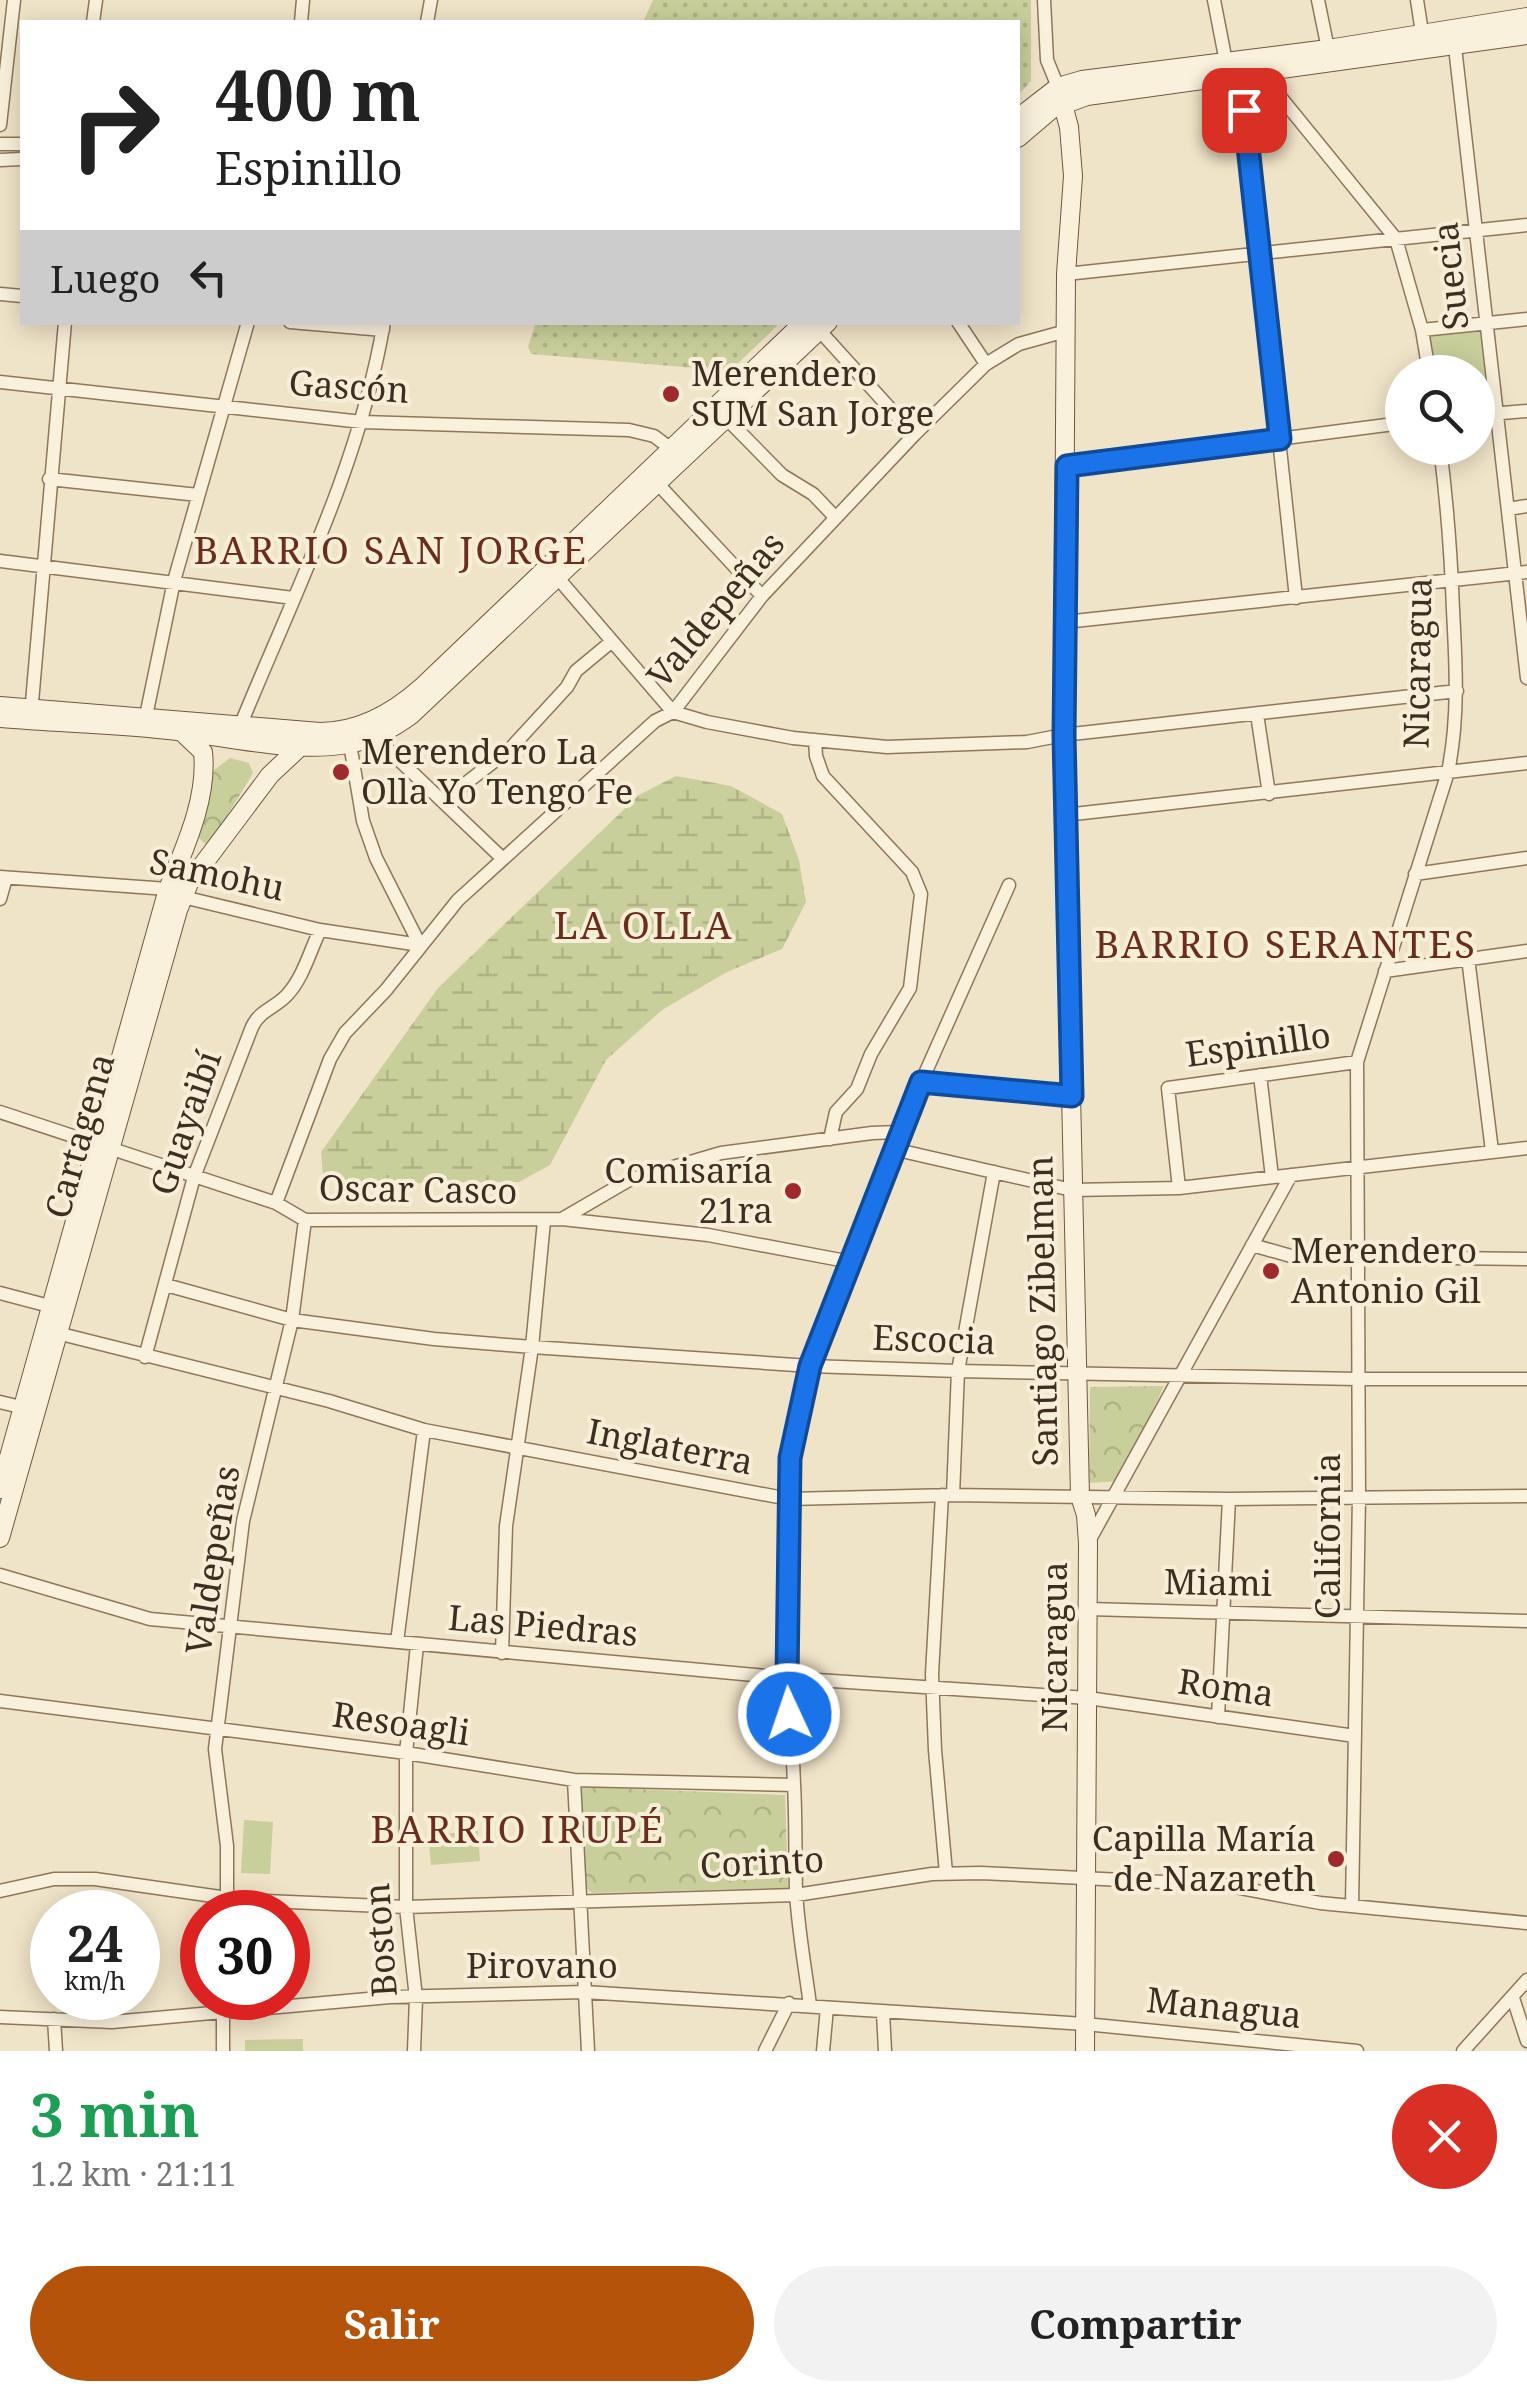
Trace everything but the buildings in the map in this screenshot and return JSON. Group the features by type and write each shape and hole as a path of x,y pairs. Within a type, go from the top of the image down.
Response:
{"main road":[{"path":"1020,117 1061,95 1087,96 1233,68 1424,43 1527,17"},
{"path":"1263,65 1328,49 1424,43 1455,46 1527,35"},
{"path":"1020,136 1061,95"},
{"name":"Santiago Zibelman","path":"1061,95 1073,176 1066,274 1064,735 1076,1375 1080,1496 1088,1543"},
{"path":"0,718 146,716 302,745 350,744 376,736 411,715 658,484 678,456 728,420 817,325"},
{"path":"0,706 31,715 180,732 340,732 363,726 422,687 817,325"},
{"path":"180,732 199,745 205,769"},
{"path":"240,735 270,774"},
{"name":"Cartagena","path":"0,1538 30,1409 176,893 205,769 240,735"},
{"name":"Cartagena","path":"176,893 216,850 270,774 302,745"},
{"path":"188,837 197,850 216,850"},
{"name":"Cartagena","path":"0,1489 57,1333 58,1308"},
{"name":"Nicaragua","path":"1085,2051 1088,1543"}],"street":[{"path":"0,125 16,39 14,0"},
{"name":"Santiago Zibelman","path":"1044,0 1047,60 1061,95"},
{"path":"1214,0 1233,68 1260,251 1296,598"},
{"path":"1318,0 1328,49"},
{"path":"1417,0 1424,43"},
{"name":"Suecia","path":"1455,46 1496,414 1521,573 1527,678"},
{"path":"1263,65 1269,83 1286,106 1396,239 1426,355"},
{"path":"1066,274 1527,225"},
{"path":"1422,330 1527,319"},
{"path":"31,715 65,325"},
{"path":"146,716 174,581 247,325"},
{"path":"817,325 914,435"},
{"path":"960,325 986,364"},
{"name":"Cartagena","path":"240,735 331,512 362,422 383,326"},
{"name":"Valdepeñas","path":"276,1203 330,1059 345,1033 386,990 458,900 655,721 673,712 762,596 986,364 1019,344 1066,331"},
{"name":"Gascón","path":"0,382 362,422 629,430 654,436 678,456"},
{"path":"1496,414 1527,411"},
{"path":"728,420 782,475 813,494 835,517"},
{"path":"1067,466 1385,426"},
{"name":"Nicaragua","path":"1359,1166 1357,1062 1448,772 1458,690 1450,525 1442,465"},
{"path":"50,479 198,495"},
{"path":"658,484 762,596"},
{"path":"1508,508 1527,506"},
{"path":"0,561 293,598"},
{"path":"1065,622 1521,573"},
{"path":"557,578 673,712 706,722 815,740 944,748 1028,742 1458,690"},
{"path":"443,801 510,749 567,687 576,671 611,642"},
{"path":"1257,714 1268,794"},
{"path":"376,736 503,858"},
{"path":"815,740 823,776 912,872 920,894 910,988 871,1054 856,1089 836,1112 830,1139"},
{"path":"350,744 363,821 376,858 420,945"},
{"path":"1065,815 1527,763"},
{"path":"1415,874 1527,858"},
{"path":"0,899 3,878"},
{"name":"Samohu","path":"3,878 176,893 320,930 420,945"},
{"path":"810,2005 796,1895 787,1678 790,1458 810,1366 899,1132 1009,885"},
{"name":"Guayaibí","path":"145,1357 194,1177 257,1016 284,1000 294,987 320,930"},
{"path":"1385,971 1527,951"},
{"path":"1468,958 1492,1151"},
{"name":"Espinillo","path":"1178,1188 1168,1088 1357,1062"},
{"path":"1260,1075 1272,1177"},
{"path":"921,1082 1072,1096"},
{"name":"Oscar Casco","path":"0,1112 276,1203 304,1220 562,1219 708,1236 851,1262"},
{"path":"562,1219 598,1196 653,1172 722,1153 899,1132"},
{"path":"893,1148 1072,1190 1178,1188 1527,1148"},
{"name":"California","path":"1352,1906 1358,1615 1355,1259 1359,1166"},
{"path":"946,1873 933,1689 958,1371 994,1172"},
{"name":"Nicaragua","path":"1088,1543 1290,1175"},
{"name":"Valdepeñas","path":"227,1890 228,1846 216,1764 229,1626 243,1520 292,1320 304,1220"},
{"path":"502,1653 506,1526 532,1347 544,1221"},
{"path":"1252,1245 1291,1256 1527,1259"},
{"name":"Escocia","path":"166,1285 292,1320 532,1347 810,1366 1076,1375 1527,1379"},
{"path":"0,1293 58,1308"},
{"name":"Inglaterra","path":"57,1333 329,1401 424,1430 788,1499 948,1495 1229,1499 1527,1496"},
{"path":"0,1402 30,1409"},
{"path":"397,1642 424,1430"},
{"path":"1218,1717 1229,1499"},
{"name":"Las Piedras","path":"0,1575 150,1619 787,1678 1088,1698"},
{"name":"Miami","path":"1088,1609 1527,1621"},
{"name":"Boston","path":"414,2051 416,1998 406,1907 406,1753 417,1645"},
{"name":"Roma","path":"1088,1698 1356,1736"},
{"name":"Resoagli","path":"0,1701 406,1753 574,1780 794,1785"},
{"path":"574,1780 588,2051"},
{"name":"Corinto","path":"310,1906 406,1907 796,1895 946,1873 1224,1885 1352,1906 1527,1923"},
{"name":"Corinto","path":"0,1890 54,1880 94,1880 180,1896"},
{"path":"1463,2051 1527,1980"},
{"name":"Pirovano","path":"310,2005 390,1997 584,1992 1085,2024"},
{"path":"1512,1998 1527,2041"},
{"path":"766,2051 789,2004"},
{"path":"824,2051 827,2008"},
{"path":"884,2012 885,2051"},
{"name":"Pirovano","path":"0,2016 30,2018"},
{"path":"54,2020 56,2051"},
{"name":"Pirovano","path":"54,2020 140,2020"},
{"path":"222,2020 222,2051"},
{"name":"Managua","path":"1085,2024 1220,2045 1358,2051"}],"green space":[{"path":"653,0 1031,0 1031,81 1020,93 1020,20 644,20"},
{"path":"535,325 778,325 730,371 531,354 528,347"},
{"path":"1480,328 1483,355 1430,355 1427,335"},
{"path":"230,758 249,763 253,773 211,843 205,844 197,836 214,770"},
{"name":"LA OLLA","path":"676,776 731,786 782,814 799,860 806,902 782,949 727,972 662,1010 606,1060 550,1165 519,1182 343,1184 323,1175 321,1152 438,988 639,795"},
{"path":"1164,1386 1119,1481 1089,1483 1090,1387"},
{"path":"584,1787 785,1795 788,1888 592,1893 586,1888 579,1792"},
{"path":"244,1820 273,1822 270,1874 241,1873"},
{"path":"478,1831 480,1861 431,1865 428,1835"},
{"path":"303,2039 303,2051 245,2051 245,2040"}],"place":[{"name":"Merendero SUM San Jorge","path":"671,394"},
{"name":"Merendero La Olla Yo Tengo Fe","path":"341,772"},
{"name":"Comisaría 21ra","path":"793,1191"},
{"name":"Merendero Antonio Gil","path":"1271,1271"},
{"name":"Capilla María de Nazareth","path":"1336,1859"}],"district":[{"name":"BARRIO SAN JORGE","path":"391,551"},
{"name":"LA OLLA","path":"644,926"},
{"name":"BARRIO SERANTES","path":"1286,945"},
{"name":"BARRIO IRUPÉ","path":"518,1830"}],"route":[{"path":"789,1714 788,1499 790,1458 800,1405 810,1366 921,1082 1072,1096 1064,735 1067,466 1280,439 1244,110"}]}
